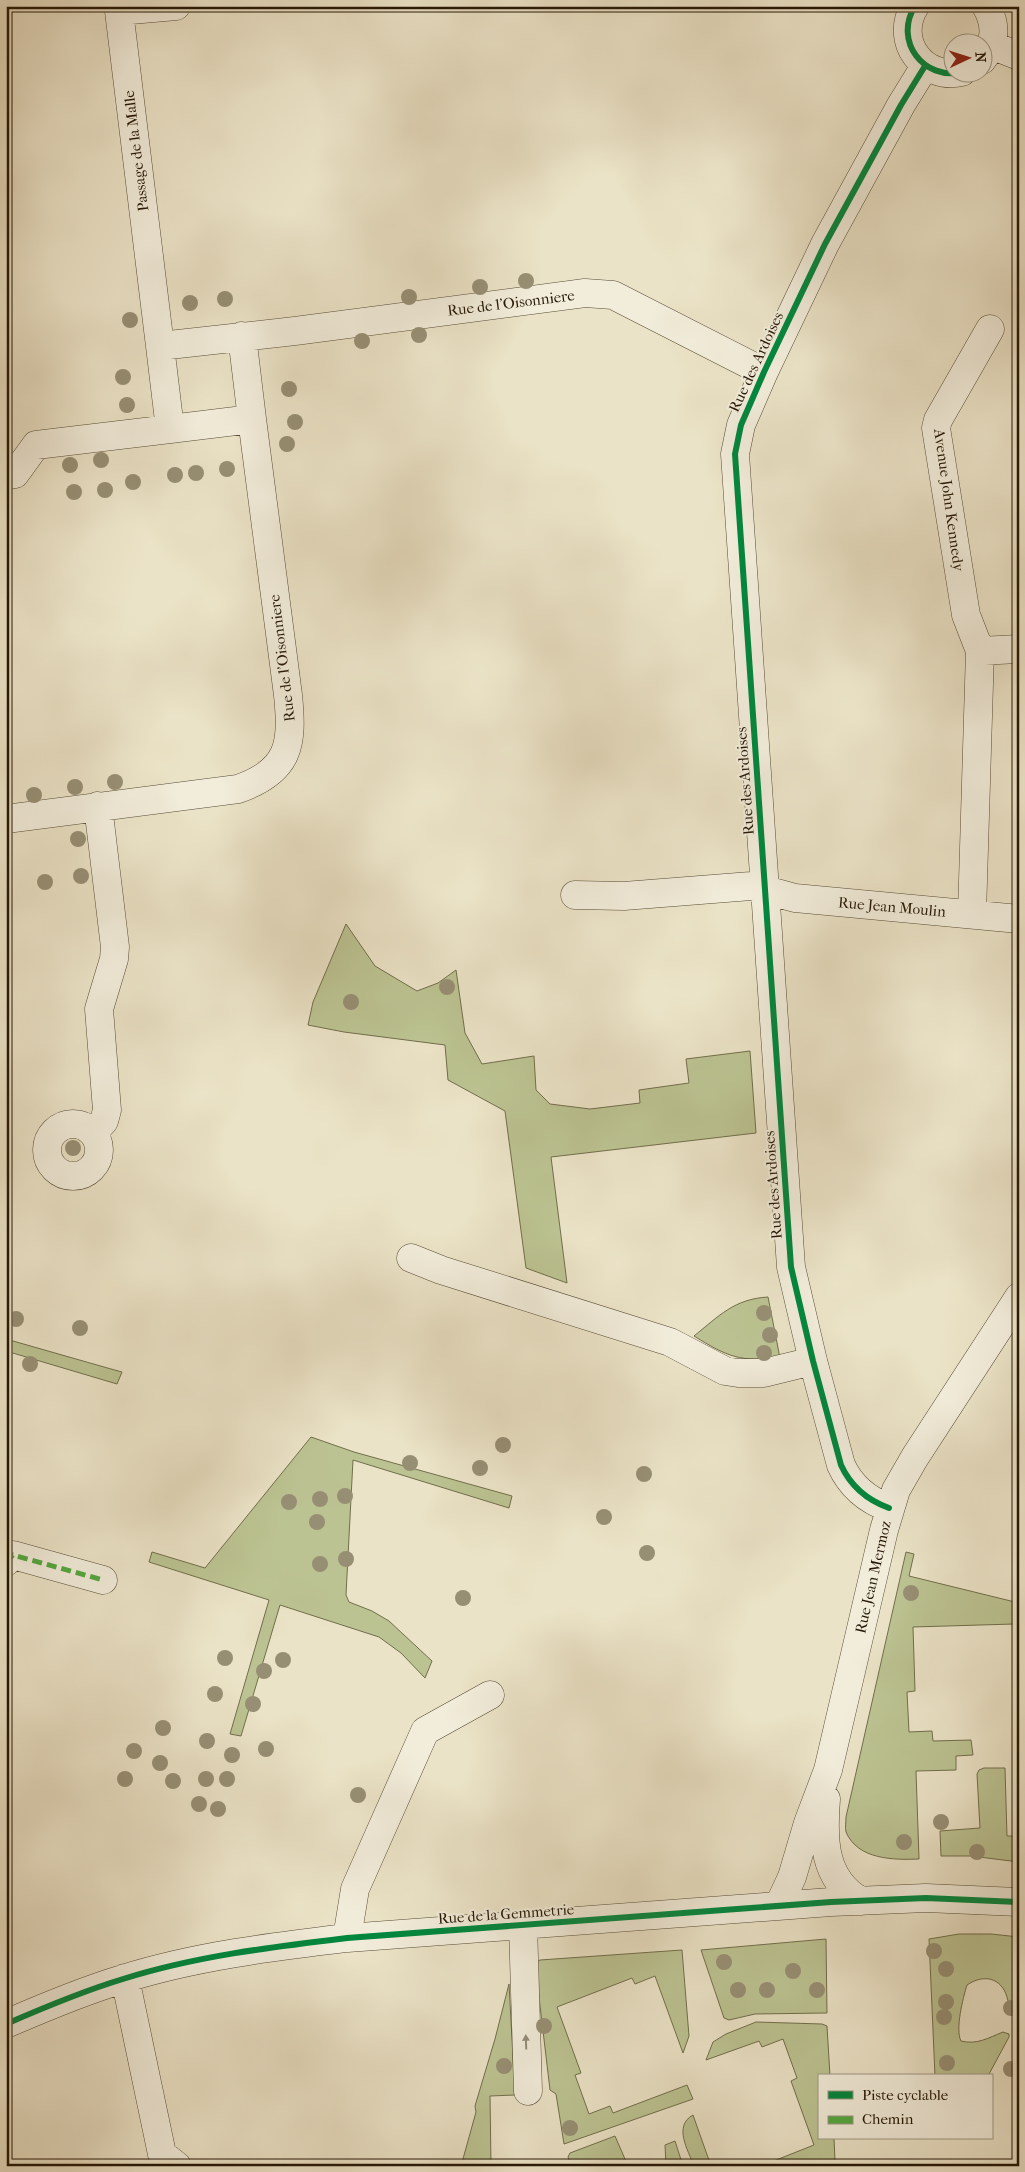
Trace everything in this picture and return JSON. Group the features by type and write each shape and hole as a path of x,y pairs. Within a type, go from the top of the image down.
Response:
{"street":[{"name":"Passage de la Malle","path":"160,346 119,11 176,6"},
{"path":"986,6 994,24 992,32"},
{"path":"911,7 907,30 908,41 914,55 925,66 942,73"},
{"path":"992,53 1019,56"},
{"name":"Rue des Ardoises","path":"889,1508 874,1502 866,1496 846,1477 841,1465 813,1361 791,1267 735,454 741,425 825,244 901,105 925,66"},
{"name":"Rue de l’Oisonniere","path":"160,346 295,331 594,292 613,295 764,372"},
{"name":"Avenue John Kennedy","path":"972,914 980,651 966,615 936,428 938,420 990,329"},
{"name":"Rue de l’Oisonniere","path":"6,819 238,789 253,784 274,769 288,747 291,727 288,694 242,336"},
{"path":"160,346 170,429"},
{"path":"6,475 15,474 36,445 252,419"},
{"path":"980,651 1019,649"},
{"path":"93,1133 104,1121 108,1110 99,1010 114,959 115,947 98,806"},
{"path":"574,895 624,896 739,886 751,886 765,890"},
{"name":"Rue Jean Moulin","path":"765,890 795,898 1019,920"},
{"path":"411,1258 449,1273 670,1342 725,1371 743,1374 764,1373 813,1361"},
{"name":"Rue Jean Mermoz","path":"779,1905 792,1877 808,1823 828,1770 889,1508 896,1490 915,1457 1019,1297"},
{"path":"6,1562 13,1555 103,1580"},
{"path":"348,1938 355,1888 425,1731 490,1695"},
{"name":"Rue Jean Mermoz","path":"828,1770 823,1830 824,1842 830,1863 841,1885 850,1895 861,1900"},
{"name":"Rue de la Gemmetrie","path":"6,2024 50,2004 125,1978 232,1953 348,1938 861,1900 926,1898 1019,1902"},
{"path":"523,1925 528,2091"},
{"path":"125,1978 162,2154 177,2166"}],"green space":[{"path":"346,924 375,966 417,991 438,983 456,970 465,1033 482,1064 534,1056 536,1090 550,1104 590,1109 640,1103 639,1090 689,1083 686,1059 750,1051 756,1133 551,1157 567,1283 526,1268 505,1111 448,1080 445,1045 344,1032 308,1025 313,1002"},
{"path":"768,1297 780,1358 754,1359 735,1356 716,1349 694,1336 719,1315 736,1305 756,1298"},
{"path":"6,1339 122,1372 117,1384 6,1351"},
{"path":"311,1437 354,1452 512,1496 509,1508 353,1460 346,1595 349,1602 372,1611 389,1621 432,1661 425,1678 401,1653 379,1637 280,1605 241,1736 230,1734 269,1600 149,1562 152,1552 205,1568"},
{"path":"906,1552 914,1554 909,1576 1019,1603 1019,1702 1016,1704 1014,1624 913,1627 915,1691 907,1692 909,1732 932,1731 933,1741 971,1740 973,1755 956,1756 956,1770 916,1771 919,1859 888,1858 868,1853 859,1848 846,1832 846,1817"},
{"path":"984,1768 1005,1768 1007,1836 1019,1836 1019,1862 971,1856 941,1856 940,1831 980,1828 977,1774 979,1770"},
{"path":"959,1934 991,1934 1019,1937 1019,2020 1011,2013 1004,1990 991,1979 979,1979 967,1985 962,2005 959,2021 961,2041 972,2042 987,2039 1003,2032 1009,2034 989,2074 935,2074 929,1939"},
{"path":"826,1939 827,2013 755,2014 729,2020 724,2018 701,1950"},
{"path":"682,1950 689,2036 683,2053 655,1976 635,1984 632,1978 557,2007 581,2073 575,2075 589,2114 610,2106 613,2113 687,2085 693,2099 564,2144 556,2094 550,2090 535,1963 540,1960"},
{"path":"509,1984 515,2095 490,2096 491,2166 461,2166 476,2112 475,2106"},
{"path":"756,2022 822,2024 827,2026 830,2074 818,2074 818,2140 834,2140 835,2161 823,2166 761,2166 814,2145 791,2081 797,2078 783,2039 762,2047 759,2041 706,2060 713,2042 726,2034"},
{"path":"693,2115 711,2166 694,2166 686,2146 683,2132 684,2125"},
{"path":"615,2136 628,2166 571,2165 568,2157 570,2153"},
{"path":"675,2141 683,2166 666,2166 665,2145"}],"marked path":[{"path":"6,1562 13,1555 103,1580"}],"cycle path":[{"path":"915,6 909,19 910,45 916,56 925,64 942,72"},
{"path":"889,1508 860,1492 841,1465 813,1361 791,1267 735,454 741,425 825,244 901,105 925,66"},
{"path":"6,2024 79,1994 178,1964 234,1953 347,1938 831,1902 926,1898 1019,1902"}]}
